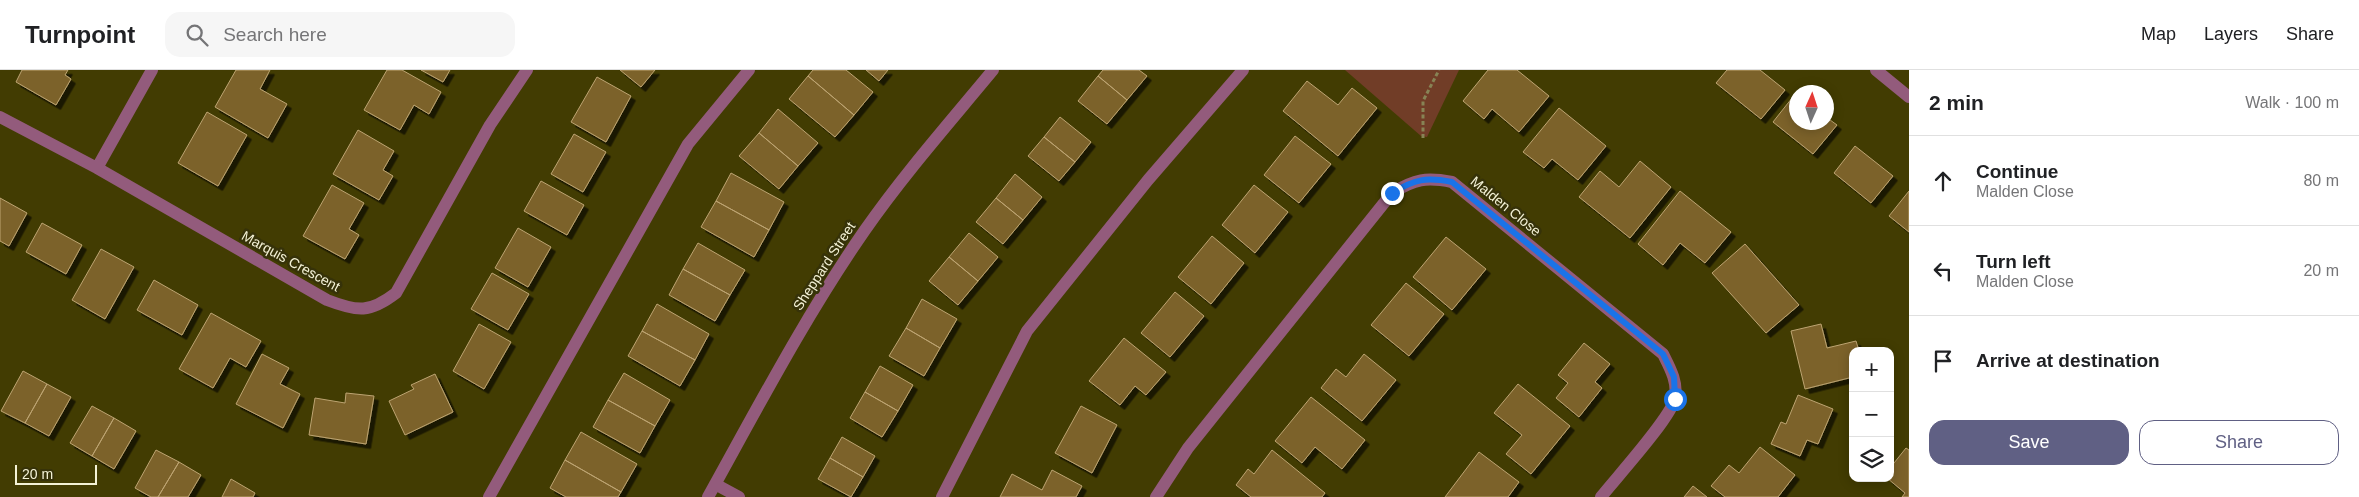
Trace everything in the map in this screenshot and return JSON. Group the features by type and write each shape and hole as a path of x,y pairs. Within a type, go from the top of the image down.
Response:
{"street":[{"path":"97,168 152,70"},
{"name":"Marquis Crescent","path":"0,117 97,168 327,300 347,308 365,309 380,305 396,293 490,125 527,70"},
{"path":"489,497 688,144 749,70"},
{"name":"Sheppard Street","path":"708,497 800,332 865,230 907,174 993,70"},
{"path":"942,497 1027,331 1148,180 1244,70"},
{"path":"1876,70 1909,97"},
{"name":"Malden Close","path":"1156,497 1188,448 1392,193 1408,183 1430,178 1452,182 1663,354 1674,377 1675,399 1665,418 1600,497"},
{"path":"716,484 739,497"}],"path":[{"path":"1424,138 1423,101 1439,70"}],"shaded area":[{"path":"1345,70 1459,70 1427,137 1421,136"}],"building":[{"path":"22,70 68,70 65,75 71,79 56,105 16,82"},
{"path":"236,70 270,70 260,89 287,104 268,138 215,107"},
{"path":"387,70 402,70 441,92 429,114 414,105 400,130 364,110"},
{"path":"421,70 450,70 443,82"},
{"path":"620,70 655,70 641,87"},
{"path":"813,70 846,70 873,92 854,115 808,76"},
{"path":"866,70 888,70 879,81"},
{"path":"1103,70 1139,70 1147,76 1127,100 1098,76"},
{"path":"1488,70 1517,70 1549,96 1519,132 1492,109 1484,119 1463,101"},
{"path":"1727,70 1760,70 1785,90 1761,119 1716,83"},
{"path":"808,76 854,115 835,137 789,99"},
{"path":"1098,76 1127,100 1107,124 1078,101"},
{"path":"597,77 631,96 606,142 571,122"},
{"path":"1307,81 1338,105 1352,88 1377,108 1338,156 1283,111"},
{"path":"1789,102 1789,130 1833,130 1813,154 1773,122"},
{"path":"1559,108 1606,146 1578,180 1552,159 1544,168 1523,152"},
{"path":"778,109 818,143 798,166 759,133"},
{"path":"207,112 247,135 218,186 178,163"},
{"path":"1060,117 1091,142 1075,162 1044,137"},
{"path":"358,130 394,151 383,170 393,176 379,200 333,174"},
{"path":"759,133 798,166 779,189 739,156"},
{"path":"574,134 606,152 583,192 551,174"},
{"path":"1295,136 1331,164 1299,203 1264,175"},
{"path":"1044,137 1075,162 1059,181 1028,156"},
{"path":"1855,146 1893,176 1871,203 1834,173"},
{"path":"1640,161 1671,187 1630,238 1579,197 1600,171 1619,187"},
{"path":"731,173 784,202 769,230 716,201"},
{"path":"1015,174 1042,197 1023,220 996,198"},
{"path":"541,181 584,205 567,235 524,211"},
{"path":"332,185 364,203 349,229 359,235 345,259 303,236"},
{"path":"1254,185 1288,212 1255,253 1222,225"},
{"path":"1680,191 1731,232 1705,263 1680,243 1663,265 1638,244"},
{"path":"1909,191 1909,232 1889,216"},
{"path":"0,198 27,213 9,246 0,241"},
{"path":"996,198 1023,220 1003,244 976,222"},
{"path":"716,201 769,230 754,257 701,227"},
{"path":"42,223 82,245 66,274 26,252"},
{"path":"518,228 551,247 528,287 495,268"},
{"path":"969,233 998,257 978,281 949,257"},
{"path":"1212,236 1244,263 1211,304 1178,277"},
{"path":"1446,237 1486,269 1452,310 1413,277"},
{"path":"698,243 745,270 730,295 683,269"},
{"path":"1745,244 1799,305 1766,333 1712,273"},
{"path":"101,249 134,267 105,319 72,300"},
{"path":"949,257 978,281 958,305 929,281"},
{"path":"683,269 730,295 715,321 669,295"},
{"path":"492,273 529,294 508,330 471,309"},
{"path":"154,280 198,305 182,335 137,310"},
{"path":"1406,283 1444,314 1409,356 1371,325"},
{"path":"1175,292 1204,316 1170,357 1141,333"},
{"path":"922,299 957,319 940,348 906,328"},
{"path":"657,304 709,334 695,360 642,331"},
{"path":"211,313 261,341 246,367 230,358 213,388 179,369"},
{"path":"479,324 511,342 484,389 453,371"},
{"path":"1821,324 1827,348 1856,341 1858,347 1849,347 1849,378 1805,389 1791,331"},
{"path":"906,328 940,348 924,376 889,356"},
{"path":"642,331 695,360 680,386 628,356"},
{"path":"1124,338 1166,372 1146,395 1135,386 1120,405 1089,381"},
{"path":"1584,343 1610,364 1595,382 1602,388 1579,417 1556,398 1568,383 1558,375"},
{"path":"262,354 289,368 280,384 300,394 283,428 236,404"},
{"path":"1364,354 1396,380 1362,421 1321,388 1336,369 1346,377"},
{"path":"880,366 913,385 898,411 865,392"},
{"path":"23,371 47,384 25,423 1,411"},
{"path":"624,373 670,400 655,426 608,400"},
{"path":"435,374 453,412 405,435 389,401 414,389 411,385"},
{"path":"47,384 71,397 49,436 25,423"},
{"path":"1518,384 1570,426 1531,474 1506,454 1522,435 1494,413"},
{"path":"865,392 898,411 882,437 850,418"},
{"path":"346,393 374,396 366,444 309,435 315,398 345,403"},
{"path":"1798,395 1833,409 1818,444 1807,440 1800,456 1771,444 1781,422 1786,424"},
{"path":"1311,397 1365,440 1342,469 1315,447 1302,463 1275,441"},
{"path":"608,400 655,426 640,453 593,427"},
{"path":"92,406 114,418 92,456 70,443"},
{"path":"1081,406 1117,425 1092,473 1055,453"},
{"path":"114,418 136,431 114,469 92,456"},
{"path":"581,432 637,464 621,492 565,460"},
{"path":"842,437 875,456 863,477 830,458"},
{"path":"1760,447 1795,475 1778,497 1725,497 1711,486 1729,465 1739,473"},
{"path":"1906,448 1909,450 1909,497 1902,497 1905,493 1892,482 1894,482 1894,463"},
{"path":"156,450 179,462 158,497 151,497 135,488"},
{"path":"1272,450 1325,493 1322,497 1251,497 1236,485 1248,469 1254,474"},
{"path":"1479,452 1519,482 1508,497 1445,497"},
{"path":"830,458 863,477 851,497 818,479"},
{"path":"565,460 621,492 618,497 566,497 550,488"},
{"path":"179,462 201,475 188,497 158,497"},
{"path":"1052,470 1082,486 1076,497 1000,497 1012,474 1042,490"},
{"path":"231,479 255,493 253,497 222,497"},
{"path":"1693,486 1707,497 1684,497"}],"route":[{"path":"1392,193 1408,183 1430,178 1452,182 1663,354 1674,377 1675,399"}]}
